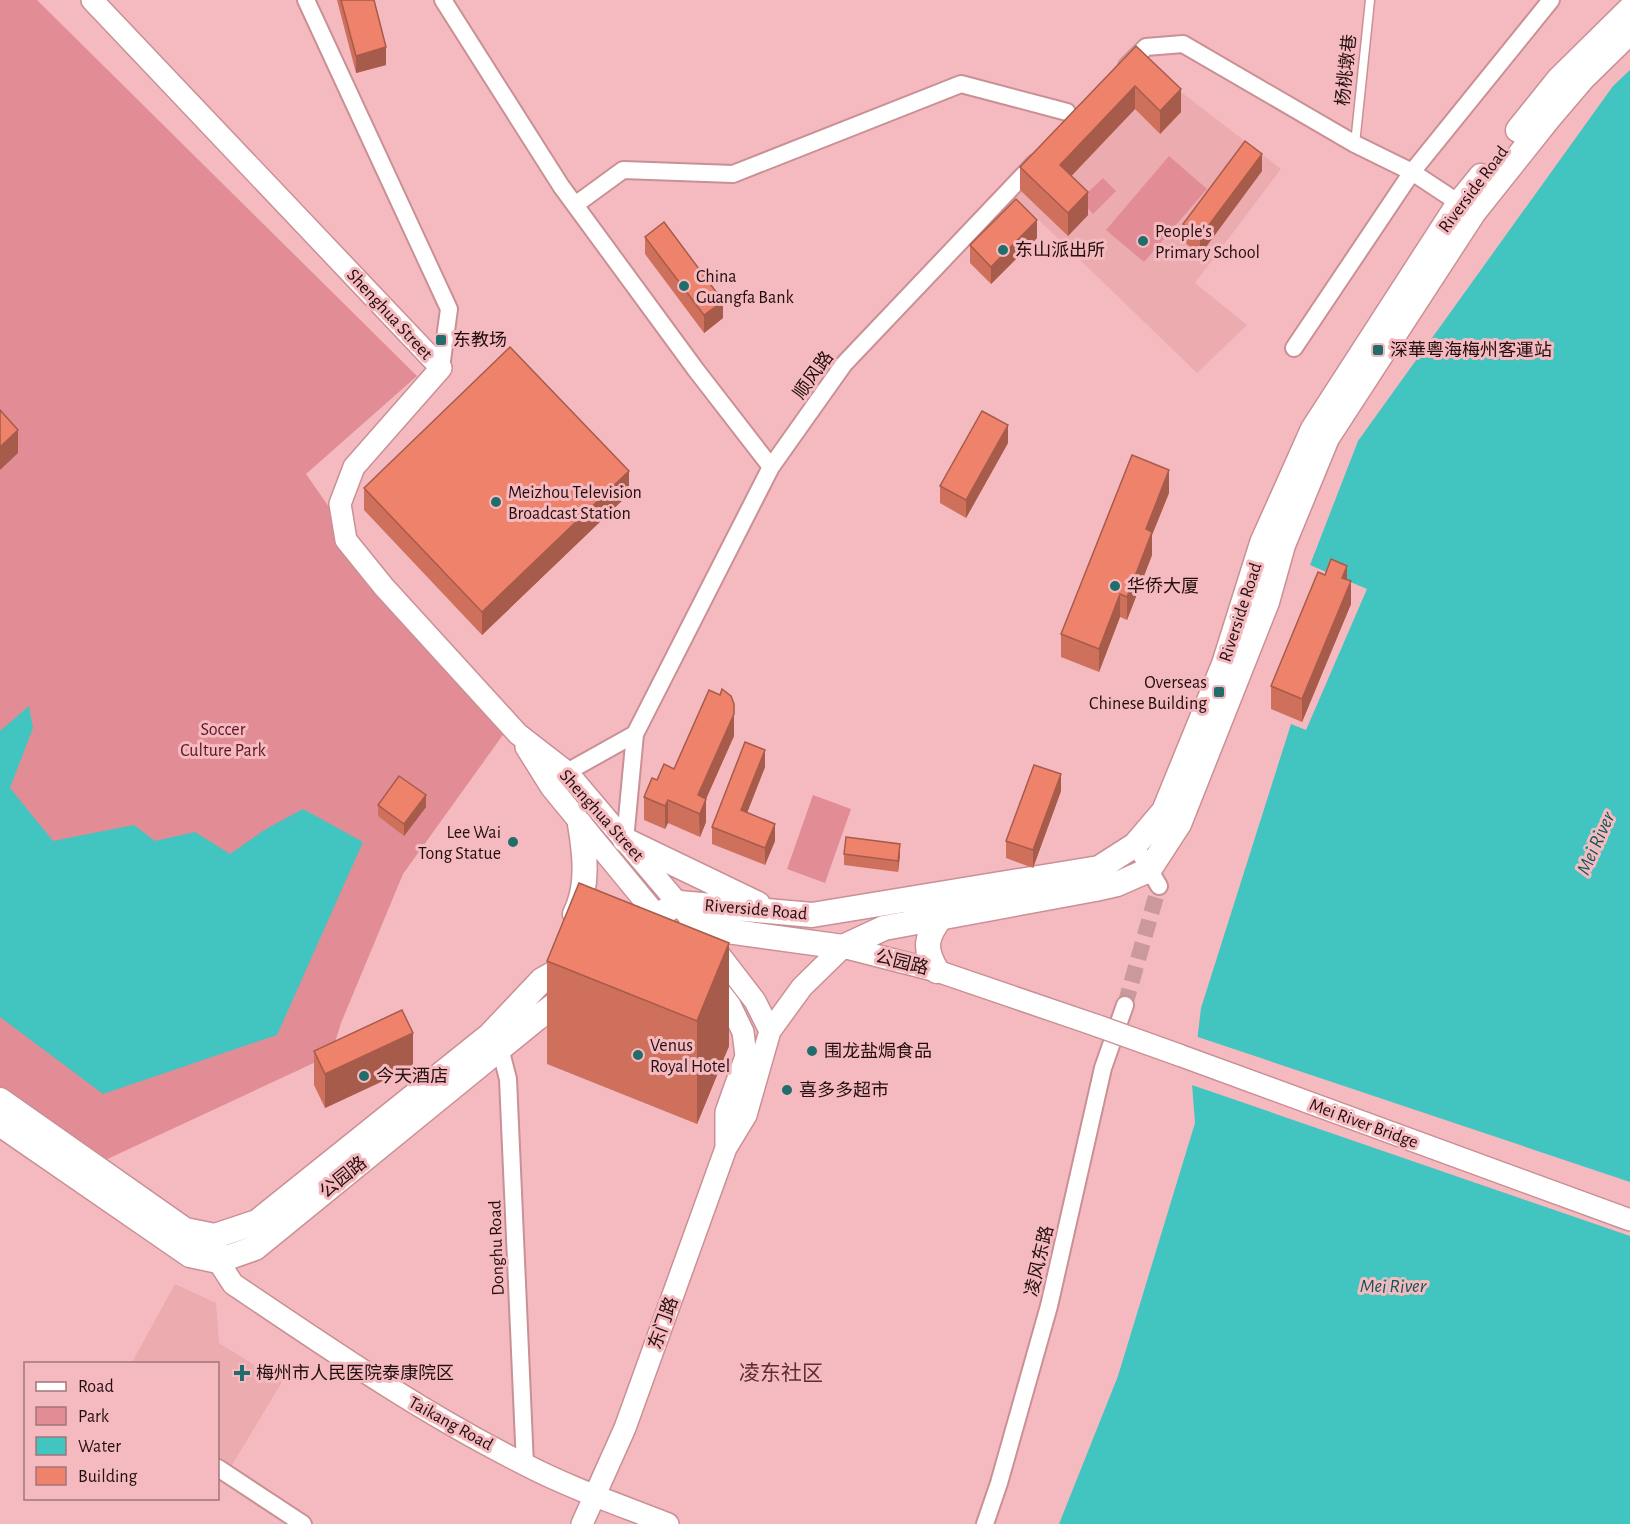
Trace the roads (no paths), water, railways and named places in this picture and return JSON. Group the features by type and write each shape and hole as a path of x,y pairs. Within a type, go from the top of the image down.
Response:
{"main road":[{"name":"Riverside Road","path":"679,903 812,915 1099,868 1135,845 1164,812 1224,664 1262,543 1313,429 1460,203 1559,79 1630,9"},
{"name":"Riverside Road","path":"1154,878 1179,824 1267,602 1282,546 1327,438 1474,212 1576,86 1630,33"},
{"path":"543,980 582,901 585,856 580,824"},
{"path":"625,840 771,910"},
{"path":"843,947 885,928 1154,878"},
{"name":"公园路","path":"218,1261 255,1248 495,1042 543,980 679,903"},
{"path":"937,971 928,957 927,943 931,930 941,917"},
{"path":"641,951 687,953 698,927"},
{"name":"公园路","path":"698,927 843,947"},
{"name":"公园路","path":"0,1100 185,1230 215,1236 257,1222 495,1042 592,978"},
{"path":"0,1124 190,1255 218,1261"}],"street":[{"name":"Shenghua Street","path":"92,0 441,368 354,467 340,504 346,540 384,587 518,734 567,772 698,927"},
{"path":"306,0 449,309 441,368"},
{"path":"443,0 576,205 696,370 771,467"},
{"path":"1294,348 1412,172 1551,0"},
{"path":"1116,78 1146,47 1184,45 1355,144 1412,172 1460,203"},
{"path":"576,205 623,170 733,174 961,84 1068,120 1084,110"},
{"name":"顺风路","path":"625,840 635,734 771,467 844,364 1044,153"},
{"name":"Shenghua Street","path":"518,734 551,787 687,953"},
{"path":"567,772 635,734"},
{"path":"1135,845 1154,878"},
{"path":"698,927 755,1000 770,1031 802,987 843,947"},
{"name":"公园路","path":"843,947 937,971 1098,1026"},
{"name":"东门路","path":"687,953 730,1005 743,1032 746,1056 726,1112 726,1148"},
{"name":"凌风东路","path":"985,1524 999,1484 1049,1306 1103,1068 1125,1005"},
{"name":"Mei River Bridge","path":"1098,1026 1630,1220"},
{"name":"东门路","path":"582,1524 626,1428 726,1148 746,1115 770,1031"},
{"name":"Donghu Road","path":"495,1042 508,1079 525,1465"},
{"name":"Taikang Road","path":"215,1236 218,1261 233,1284 383,1385 525,1465 668,1524"},
{"path":"219,1469 303,1524"}],"lane":[{"name":"杨桃墩巷","path":"1355,144 1370,0"}],"water":[{"name":"Mei River","path":"1630,70 1630,1524 1059,1524 1118,1376 1195,1123 1192,1084 1201,1008 1291,724 1306,730 1367,589 1310,565 1358,441 1613,86"},
{"path":"29,706 33,728 10,788 53,841 134,825 155,841 195,832 230,854 266,829 303,809 363,842 277,1035 103,1094 0,1017 0,731"}],"tunnel":[{"path":"1125,1005 1159,886"}],"place":[{"name":"People's Primary School","path":"1143,241"},
{"name":"东山派出所","path":"1003,250"},
{"name":"China Guangfa Bank","path":"684,286"},
{"name":"东教场","path":"441,340"},
{"name":"深華粵海梅州客運站","path":"1378,350"},
{"name":"Meizhou Television Broadcast Station","path":"496,502"},
{"name":"华侨大厦","path":"1115,586"},
{"name":"Overseas Chinese Building","path":"1219,692"},
{"name":"Lee Wai Tong Statue","path":"513,842"},
{"name":"围龙盐焗食品","path":"812,1051"},
{"name":"Venus Royal Hotel","path":"638,1055"},
{"name":"今天酒店","path":"364,1076"},
{"name":"喜多多超市","path":"787,1090"},
{"name":"梅州市人民医院泰康院区","path":"242,1373"}],"district":[{"name":"凌东社区","path":"781,1373"}],"park label":[{"name":"Soccer Culture Park","path":"223,739"}]}
